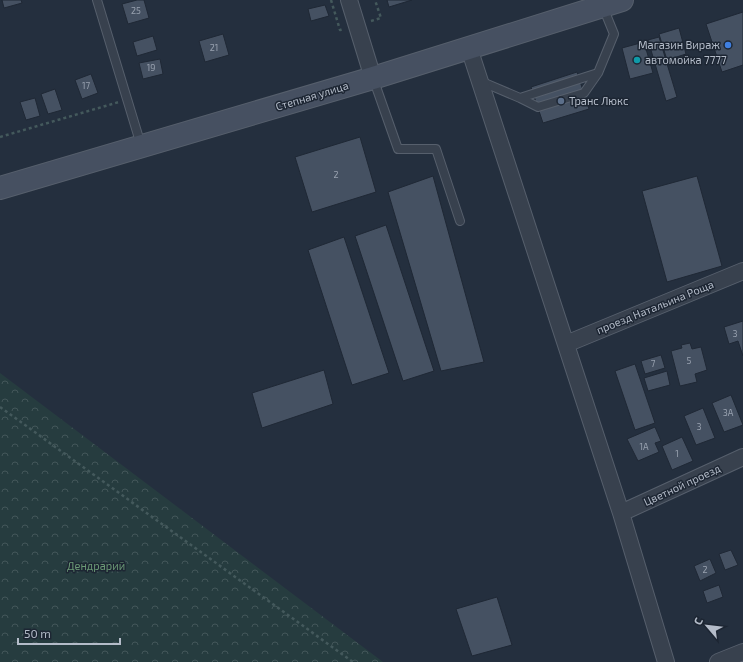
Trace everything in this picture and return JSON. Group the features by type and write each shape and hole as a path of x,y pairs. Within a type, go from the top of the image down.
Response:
{"main road":[{"name":"Степная улица","path":"0,188 373,78 612,3"}],"street":[{"path":"349,0 373,78"},
{"path":"469,48 621,513 666,662"},
{"name":"проезд Натальина Роща","path":"566,344 743,271"},
{"name":"Цветной проезд","path":"621,513 743,457"},
{"path":"718,662 743,652"}],"lane":[{"path":"97,0 142,147"},
{"path":"479,80 538,107 584,93 598,73 614,34 612,3"},
{"path":"520,98 598,73"},
{"path":"373,78 398,149 436,149 460,221"}],"path":[{"path":"0,137 128,100"},
{"path":"0,407 353,662"}],"green space":[{"name":"Дендрарий","path":"0,373 383,662 0,662"}],"building":[{"path":"2,0 21,0 22,3 4,8"},
{"path":"137,0 144,0 149,18 128,24 122,4"},
{"path":"387,0 412,0 389,7"},
{"path":"325,5 329,16 311,21 308,9"},
{"name":"Магазин Вираж","path":"743,12 743,65 722,72 706,24"},
{"path":"679,28 686,54 667,60 659,34"},
{"path":"223,34 229,55 205,62 199,41"},
{"path":"153,36 157,50 137,56 133,42"},
{"path":"659,37 677,97 666,101 648,40"},
{"name":"автомойка 7777","path":"644,42 653,73 630,79 622,48"},
{"path":"160,59 163,74 143,79 139,63"},
{"name":"Транс Люкс","path":"577,72 589,109 543,123 531,87"},
{"path":"91,74 98,93 82,99 75,80"},
{"path":"55,89 62,110 48,114 41,94"},
{"path":"35,98 40,116 26,120 20,102"},
{"path":"360,137 376,192 312,212 295,157"},
{"path":"433,176 484,362 441,371 388,192"},
{"path":"697,176 722,266 667,282 642,191"},
{"path":"386,225 434,371 403,381 355,236"},
{"path":"344,237 389,373 352,385 308,250"},
{"path":"743,321 743,356 738,341 729,344 724,327"},
{"path":"690,343 692,349 701,347 707,370 695,374 697,382 680,386 671,351 682,348 681,345"},
{"path":"661,355 665,368 645,374 641,361"},
{"path":"635,364 655,423 635,430 615,371"},
{"path":"324,370 333,404 262,428 252,393"},
{"path":"667,371 670,385 648,391 644,378"},
{"path":"731,395 743,425 724,432 712,403"},
{"path":"703,408 715,438 696,445 684,416"},
{"path":"655,427 661,441 655,443 659,452 638,461 627,439"},
{"path":"682,437 693,461 672,470 662,446"},
{"path":"731,550 738,565 725,570 719,554"},
{"path":"710,559 716,573 700,581 694,566"},
{"path":"719,585 723,597 707,603 703,591"},
{"path":"497,597 512,645 472,656 456,609"}],"place":[{"name":"Магазин Вираж","path":"728,45"},
{"name":"автомойка 7777","path":"637,60"},
{"name":"Транс Люкс","path":"561,101"}]}
